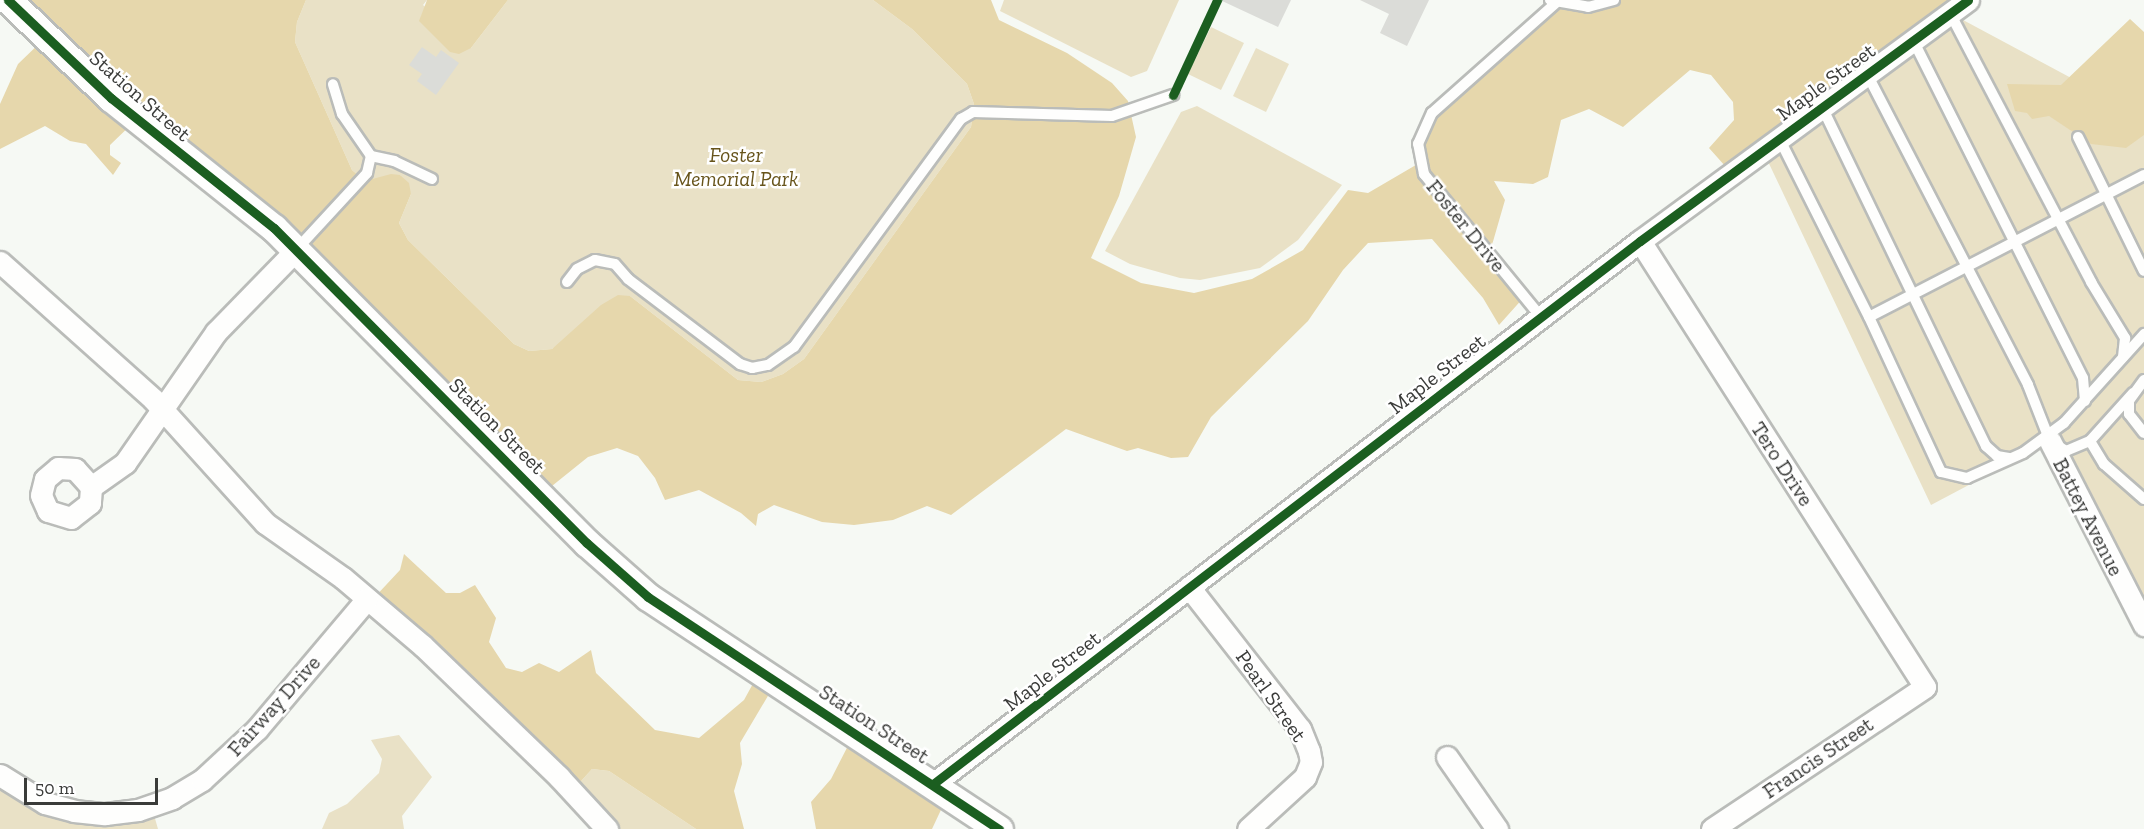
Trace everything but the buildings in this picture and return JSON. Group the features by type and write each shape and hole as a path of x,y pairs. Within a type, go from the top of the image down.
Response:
{"street":[{"name":"Station Street","path":"8,0 111,98 296,250 587,543 640,591 999,829"},
{"name":"Maple Street","path":"933,784 1640,241 1968,0"},
{"name":"Tero Drive","path":"1640,241 1925,687"},
{"path":"91,487 125,464 216,332 296,250"},
{"path":"0,262 163,409 265,524 367,599 475,695 607,829"},
{"name":"Battey Avenue","path":"2050,435 2144,625"},
{"name":"Pearl Street","path":"1189,587 1300,729 1309,750 1311,762 1305,777 1248,829"},
{"name":"Fairway Drive","path":"0,775 45,803 74,811 105,814 138,810 172,798 202,780 257,729 367,599"},
{"name":"Francis Street","path":"1712,829 1925,687"},
{"path":"1447,758 1497,829"}],"lane":[{"name":"Foster Drive","path":"1541,317 1424,174 1418,144 1432,113 1553,1 1588,7 1614,0"},
{"path":"1950,13 2061,218 2091,282 2125,338 2122,360"},
{"path":"1913,40 2083,378 2085,402"},
{"path":"1867,74 1967,266 2050,435 2066,451 2090,441 2144,380"},
{"path":"333,84 342,114 371,156 432,179"},
{"path":"567,282 577,268 595,260 615,264 628,279 740,363 752,369 768,365 794,347 961,119 973,112 1112,117 1173,95"},
{"path":"1822,107 1986,446 1997,456 2009,458"},
{"path":"2078,137 2144,271"},
{"path":"1779,138 1869,317 1941,472 1967,478 2050,435 2085,402 2144,334"},
{"path":"296,250 367,173 371,156"},
{"path":"1869,317 2144,175"},
{"path":"2133,393 2129,414 2144,433"},
{"path":"2090,441 2104,464 2144,499"}],"green space":[{"name":"Foster Memorial Park","path":"306,0 427,0 423,5 471,48 508,0 873,0 912,29 967,84 974,104 971,127 804,359 783,374 761,382 738,380 630,296 552,349 529,351 514,344 408,240 399,223 411,194 400,175 365,181 352,170 295,42 297,22"},
{"path":"1004,0 1179,0 1147,71 1131,77 1000,11"},
{"path":"1950,13 2144,117 2144,631 2050,442 1931,505 1763,151"},
{"path":"1211,27 1244,43 1221,90 1188,74"},
{"path":"1256,48 1289,64 1266,112 1233,96"},
{"path":"1197,106 1342,185 1298,240 1260,268 1200,280 1180,278 1130,264 1105,251 1181,112"},
{"path":"399,735 432,777 402,816 404,829 322,829 329,813 347,804 379,773 382,759 371,740"},
{"path":"592,769 609,771 696,829 608,829 573,790"},
{"path":"0,787 45,802 152,808 158,829 0,829"}],"shaded area":[{"path":"9,0 306,0 297,22 295,42 352,170 365,181 391,174 400,175 409,183 411,194 399,223 408,240 514,344 529,351 552,349 601,305 618,295 630,296 738,380 761,382 783,374 804,359 971,127 974,104 967,84 912,29 873,0 991,0 999,20 1067,53 1112,83 1128,101 1136,137 1119,196 1091,258 1141,283 1194,293 1252,279 1303,250 1348,190 1368,193 1421,162 1420,146 1433,114 1556,4 1614,0 1972,0 1734,176 1709,148 1734,120 1733,102 1711,75 1690,70 1623,127 1589,109 1561,120 1548,177 1533,184 1494,181 1505,200 1492,245 1525,296 1499,325 1483,298 1432,239 1368,243 1343,270 1308,321 1211,417 1188,457 1171,458 1138,448 1127,451 1066,429 951,515 927,506 893,520 854,525 822,522 774,505 758,514 756,526 741,513 699,490 665,500 655,478 638,456 617,448 588,457 542,494 305,257 136,120 110,145 110,155 121,163 113,175 86,144 70,141 45,126 0,149 0,104 18,64 45,38"},
{"path":"427,0 508,0 471,48 459,54 450,52 419,21"},
{"path":"2130,19 2144,32 2144,135 2126,148 2091,144 2049,116 2032,119 2027,113 2015,111 2007,84 2061,85"},
{"path":"404,554 446,593 460,593 475,585 496,618 489,642 506,668 522,672 539,663 559,672 591,650 596,673 655,730 699,738 744,700 761,669 775,684 740,743 742,764 734,791 744,829 696,829 609,771 592,769 573,790 372,600 400,570"},
{"path":"854,734 947,797 932,829 816,829 811,802 831,779"}],"cycle path":[{"path":"8,0 111,98 274,228 587,543 648,597 999,829"},
{"path":"1173,95 1217,0"},
{"path":"933,784 1640,241 1968,0"}]}
